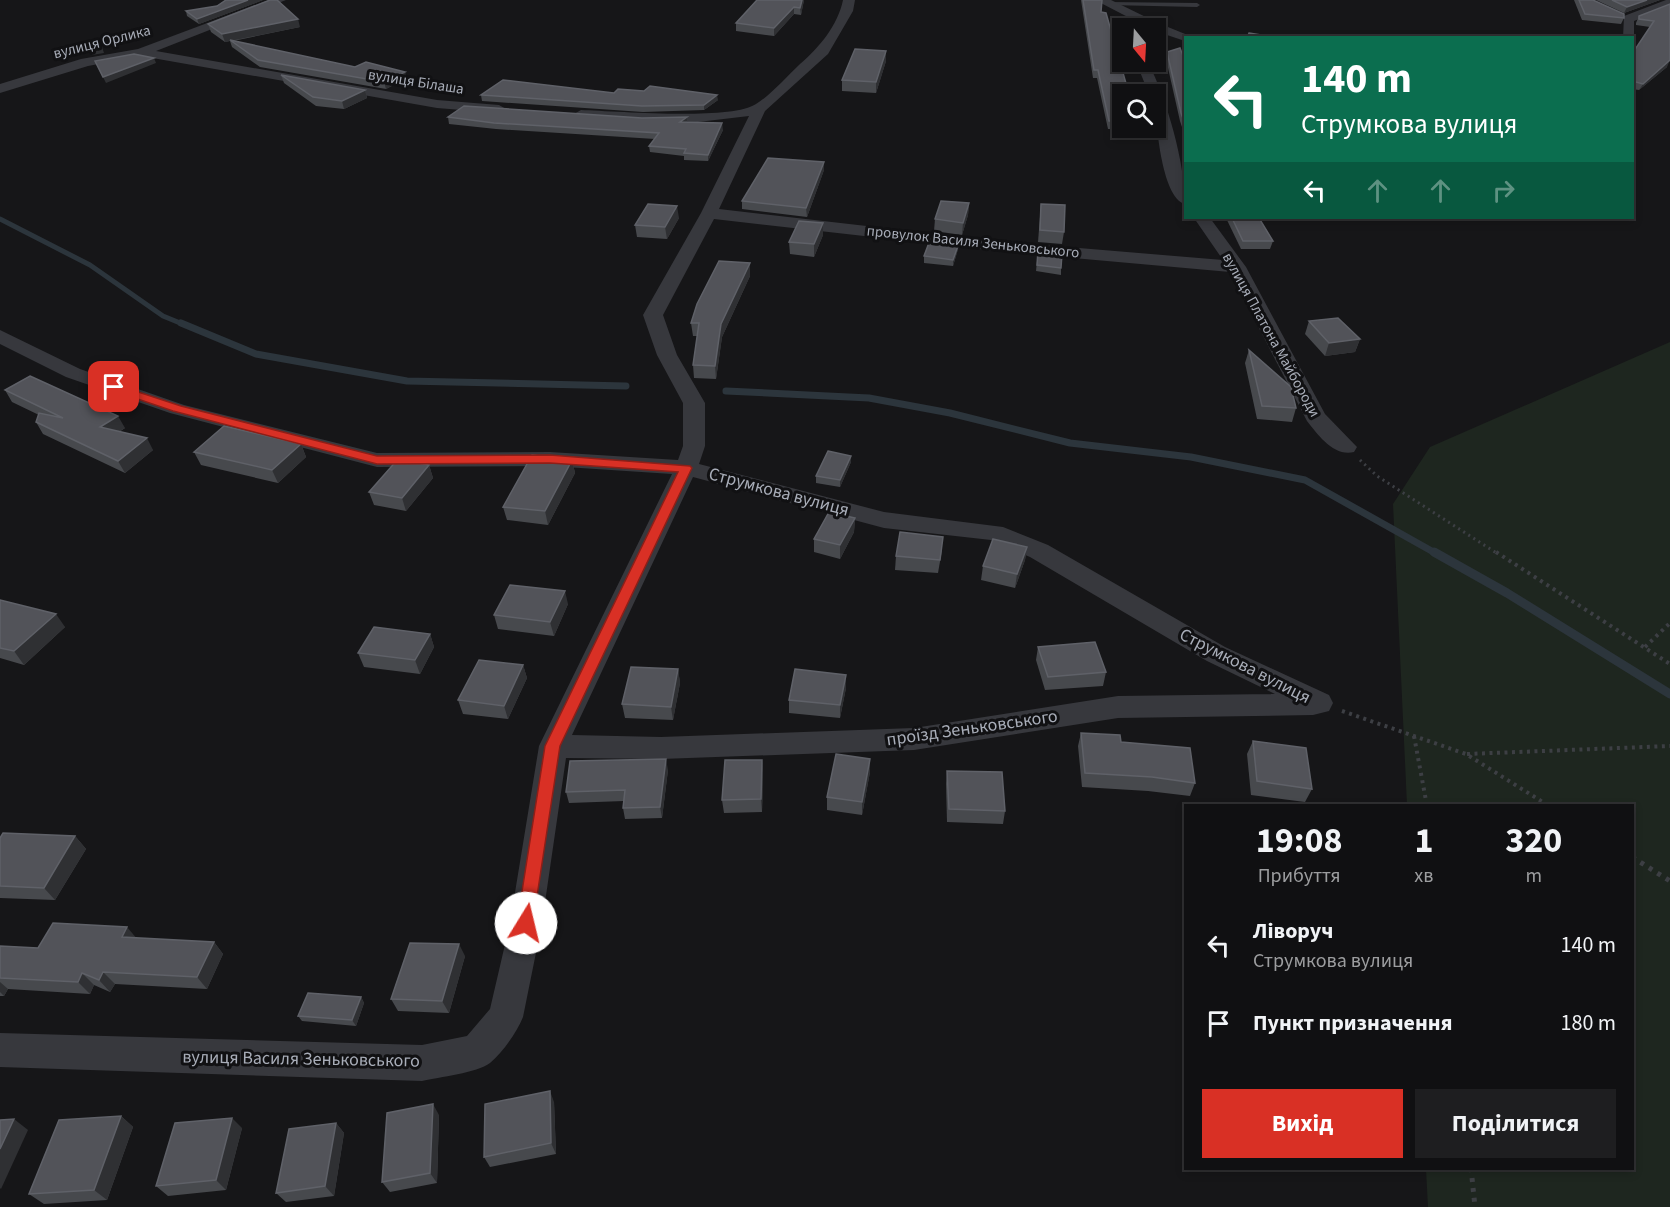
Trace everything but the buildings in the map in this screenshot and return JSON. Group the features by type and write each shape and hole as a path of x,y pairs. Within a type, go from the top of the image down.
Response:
{"street":[{"name":"вулиця Орлика","path":"0,89 86,62 141,52 279,0"},
{"name":"вулиця Василя Зеньковського","path":"0,1050 422,1064 477,1051 506,1017 527,913 553,746 686,468 694,446 694,403 667,355 653,315 709,213 759,109 823,51 847,11 849,0"},
{"path":"1105,2 1154,26 1184,36"},
{"path":"1628,36 1623,17 1670,3"},
{"path":"1123,10 1125,18"},
{"name":"вулиця Білаша","path":"141,52 437,104 515,110"},
{"path":"1146,72 1156,94 1178,191 1184,198"},
{"path":"570,113 698,118 725,116 759,109"},
{"name":"провулок Василя Зеньковського","path":"709,213 1017,248 1237,267"},
{"name":"вулиця Платона Майбороди","path":"1203,219 1237,267 1315,416 1325,429 1346,447"},
{"name":"Струмкова вулиця","path":"0,336 73,374 177,408 377,460 550,459 686,468 884,520 995,533 1040,551 1216,654 1319,704"},
{"name":"проїзд Зеньковського","path":"553,746 661,748 914,740 1118,707 1319,704"}],"lane":[{"path":"1105,2 1197,5"}],"path":[{"path":"1346,447 1377,476 1670,664"},
{"path":"1645,647 1670,623"},
{"path":"1319,704 1466,754 1546,804"},
{"path":"1414,736 1428,804"},
{"path":"1466,754 1670,746"},
{"path":"1634,858 1670,881"},
{"path":"1472,1170 1475,1207"}],"shaded area":[{"path":"1670,342 1670,1207 1428,1207 1426,1170 1634,1170 1634,804 1407,804 1393,504 1430,447"}],"waterway":[{"path":"0,219 90,265 163,316 185,325"},
{"path":"181,323 256,354 407,381 626,386"},
{"path":"726,391 869,398 950,413 1070,443 1191,457 1305,480 1437,554"},
{"path":"1434,552 1507,593 1670,694"}],"route":[{"path":"114,387 177,408 377,460 550,459 686,468 553,746 526,923"}]}
